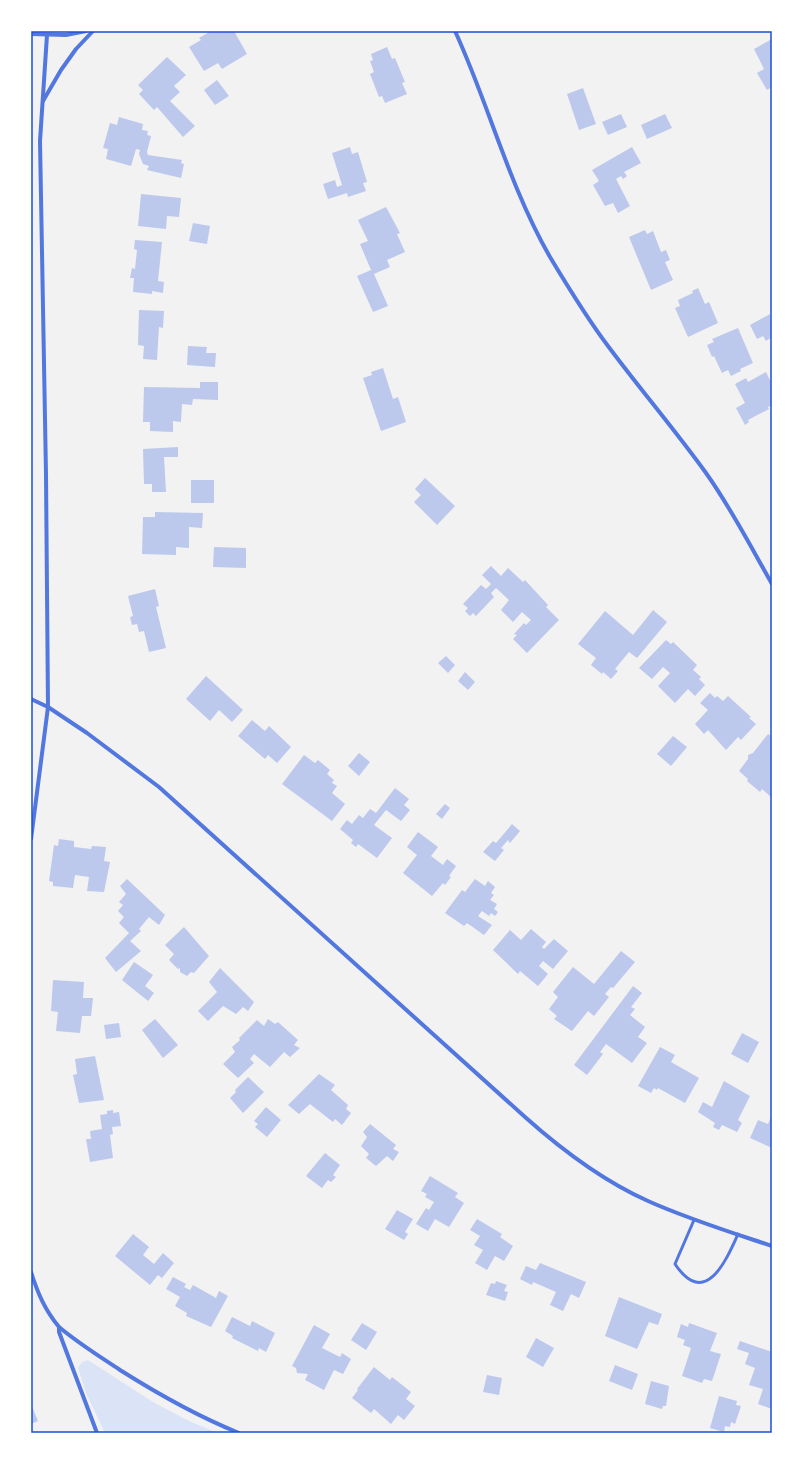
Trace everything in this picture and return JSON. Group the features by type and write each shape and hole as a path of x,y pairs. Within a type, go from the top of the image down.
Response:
{"street":[{"path":"31,34 66,35 86,31"},
{"path":"42,103 61,70 76,49 94,31"},
{"path":"455,31 469,61 509,169 549,254 577,302 607,344 706,473 729,508 772,584"},
{"path":"31,839 48,707 46,466 40,141 47,35"},
{"path":"31,699 48,707 87,733 159,787 535,1126 574,1157 605,1178 648,1201 694,1220 772,1246"},
{"path":"31,1272 39,1297 49,1315 59,1327 78,1343 166,1399 210,1421 239,1433"},
{"path":"59,1327 59,1332 97,1433"}],"lane":[{"path":"694,1220 675,1264 682,1273 696,1282 709,1280 715,1277 723,1266 738,1234"}],"shaded area":[{"path":"88,1360 153,1402 189,1421 218,1433 105,1433 86,1393 78,1368 82,1362"}],"building":[{"path":"211,31 234,31 247,54 222,69 218,63 204,71 189,47 201,40 199,38"},
{"path":"772,39 772,87 767,90 757,73 764,69 754,49"},
{"path":"387,47 392,59 395,58 405,82 402,83 407,94 385,103 382,96 379,97 370,74 374,72 370,61 373,60 371,54"},
{"path":"167,57 186,75 174,86 180,92 170,101 195,126 183,137 157,107 154,110 139,94 143,90 138,85"},
{"path":"217,80 229,96 215,105 204,90"},
{"path":"583,88 596,124 579,130 567,94"},
{"path":"621,114 627,127 608,135 602,122"},
{"path":"665,114 672,128 647,139 641,125"},
{"path":"119,117 143,124 142,130 148,131 147,135 151,136 147,152 148,155 182,160 181,163 184,164 181,178 147,170 149,166 143,164 139,154 140,150 136,149 131,166 106,159 108,149 103,148 110,123 117,125"},
{"path":"350,147 352,154 358,152 367,182 363,183 366,191 348,197 347,193 328,199 323,184 335,180 337,187 342,185 332,153"},
{"path":"632,147 641,163 624,172 627,176 623,179 621,176 616,179 630,206 618,213 613,203 605,206 593,185 599,181 592,170"},
{"path":"141,194 181,198 179,217 167,216 166,229 138,226"},
{"path":"386,207 400,233 397,234 405,252 387,260 390,267 374,274 388,306 373,312 357,276 371,270 360,244 368,241 358,220"},
{"path":"193,223 210,226 207,244 189,241"},
{"path":"645,230 647,234 653,231 661,252 666,250 670,260 665,262 673,280 651,290 629,237"},
{"path":"135,240 162,242 158,281 164,282 163,293 152,291 152,294 133,292 134,278 130,278 132,268 135,269 137,250 134,249"},
{"path":"698,288 705,304 709,302 718,323 688,337 675,308 680,306 678,300 693,293 692,291"},
{"path":"139,310 164,311 163,328 159,327 157,360 143,359 144,346 138,345"},
{"path":"770,314 772,337 766,341 763,336 757,339 750,325"},
{"path":"738,328 753,363 740,369 741,371 731,376 728,370 722,373 714,356 712,357 707,345 714,342 712,339"},
{"path":"188,346 207,347 206,353 216,353 215,367 187,365"},
{"path":"383,368 393,399 398,397 406,422 381,431 363,378 372,375 371,372"},
{"path":"766,372 772,384 772,405 768,407 769,409 748,420 749,422 745,425 736,408 745,403 735,384 746,378 748,382"},
{"path":"200,382 218,382 218,400 193,399 192,405 182,404 181,422 173,421 173,432 150,431 150,422 143,422 144,387 200,388"},
{"path":"178,447 178,457 164,457 166,492 152,492 152,484 144,484 143,449"},
{"path":"425,478 455,506 437,525 414,502 421,495 415,489"},
{"path":"191,480 214,480 214,503 191,503"},
{"path":"155,512 203,513 202,528 189,527 189,548 176,547 176,555 142,554 143,517 155,517"},
{"path":"214,547 246,548 246,568 213,567"},
{"path":"491,566 501,576 508,568 523,582 525,580 548,605 546,607 559,620 527,653 513,639 517,635 514,634 524,623 526,625 531,620 522,612 513,622 501,610 509,600 496,588 491,593 494,597 476,616 473,613 470,616 465,611 468,608 463,604 481,585 486,589 491,584 482,575"},
{"path":"155,589 159,606 156,607 166,648 149,652 144,631 139,632 137,624 132,625 130,617 133,616 128,596"},
{"path":"653,610 667,622 637,658 629,652 615,669 618,671 611,679 591,665 596,658 578,644 605,611 633,635"},
{"path":"666,640 671,644 673,642 697,665 693,670 701,677 699,679 705,685 695,696 688,689 675,703 658,686 670,673 663,667 652,679 639,668"},
{"path":"446,656 455,665 448,673 438,663"},
{"path":"465,672 475,682 468,690 458,681"},
{"path":"206,676 243,710 232,722 219,710 210,721 186,699"},
{"path":"710,693 715,698 717,696 723,701 728,696 751,717 749,718 756,724 741,740 738,737 726,750 708,730 704,734 695,724 708,710 700,703"},
{"path":"252,720 265,731 269,726 291,747 277,763 268,755 265,759 238,736"},
{"path":"768,734 772,737 772,798 762,789 760,792 747,781 748,779 739,771 748,759 748,755 753,753"},
{"path":"673,736 687,747 671,766 657,754"},
{"path":"359,753 370,762 359,776 348,766"},
{"path":"304,755 315,763 318,760 330,770 327,774 334,780 332,783 337,786 332,793 345,804 332,821 282,784"},
{"path":"395,788 409,799 404,805 410,810 401,821 386,810 374,825 392,838 377,858 358,844 356,847 351,843 353,840 340,829 347,820 352,824 359,815 363,818 370,809 376,813"},
{"path":"445,804 450,808 442,819 436,814"},
{"path":"512,824 520,831 510,843 508,840 501,848 504,850 495,861 483,852 493,841 496,843"},
{"path":"418,832 438,847 431,856 443,865 447,859 456,866 445,885 443,883 432,896 403,873 417,855 407,847"},
{"path":"59,839 74,841 74,847 91,849 92,846 106,847 104,861 110,862 104,892 87,891 89,877 75,875 73,888 53,886 53,882 49,881 54,845 58,846"},
{"path":"127,879 165,915 159,925 149,917 139,929 141,931 130,941 141,951 116,972 105,958 129,933 119,923 124,917 118,911 123,905 119,902 126,894 120,886"},
{"path":"475,879 485,886 488,881 495,887 491,893 494,895 490,900 497,904 494,909 498,912 495,916 491,913 489,916 482,911 478,916 492,925 484,935 467,923 464,926 445,913 462,890 465,892"},
{"path":"184,927 209,956 194,973 191,972 187,976 180,972 180,968 178,969 169,960 174,954 165,945"},
{"path":"531,929 546,942 542,947 544,949 554,939 568,951 553,969 543,961 539,966 548,974 538,986 520,971 518,974 493,950 510,930 521,940"},
{"path":"621,951 635,962 613,988 611,987 605,994 609,997 594,1016 588,1011 572,1031 554,1019 557,1016 549,1009 558,997 553,992 573,967 594,984"},
{"path":"134,962 153,975 145,986 154,993 148,1001 122,980"},
{"path":"220,968 254,1002 248,1011 243,1007 236,1014 223,1006 208,1021 198,1011 217,992 209,982"},
{"path":"53,980 84,982 83,998 93,998 91,1016 82,1016 80,1033 56,1031 58,1012 51,1011"},
{"path":"633,986 642,993 631,1007 635,1009 630,1015 645,1027 638,1037 647,1043 632,1063 606,1044 600,1052 603,1054 587,1075 574,1065"},
{"path":"155,1019 178,1045 163,1058 142,1030"},
{"path":"268,1019 275,1024 278,1022 298,1040 294,1045 300,1048 290,1057 284,1052 270,1067 254,1054 250,1059 254,1063 238,1078 223,1064 235,1052 232,1047 257,1020 264,1026"},
{"path":"119,1023 121,1037 106,1039 104,1025"},
{"path":"742,1033 759,1042 748,1063 731,1054"},
{"path":"660,1047 675,1055 671,1062 699,1078 685,1103 658,1088 657,1090 654,1088 651,1093 638,1086"},
{"path":"95,1056 104,1100 79,1103 73,1075 77,1074 75,1059"},
{"path":"319,1074 335,1085 331,1090 348,1105 346,1109 351,1113 342,1125 335,1119 333,1122 310,1104 299,1114 288,1105"},
{"path":"248,1077 264,1092 243,1113 230,1098 236,1092 235,1090"},
{"path":"724,1081 750,1096 738,1120 742,1123 737,1132 722,1125 719,1130 713,1127 715,1123 698,1112 703,1102 712,1107"},
{"path":"266,1107 281,1120 267,1137 255,1127 258,1124 254,1121"},
{"path":"113,1110 113,1113 119,1112 121,1126 112,1127 113,1134 110,1135 113,1158 90,1162 86,1139 91,1139 90,1131 102,1129 100,1115 107,1114 107,1111"},
{"path":"772,1114 772,1148 750,1138 758,1120 768,1124"},
{"path":"370,1124 396,1145 393,1149 399,1152 393,1161 387,1156 376,1166 366,1158 369,1154 361,1146 367,1137 363,1132"},
{"path":"325,1153 340,1165 333,1175 336,1177 331,1182 328,1180 322,1188 306,1176"},
{"path":"430,1176 458,1193 455,1197 464,1203 449,1227 435,1219 428,1231 416,1224 426,1208 429,1210 434,1202 425,1197 427,1194 421,1191"},
{"path":"397,1210 413,1219 405,1232 408,1234 404,1240 385,1229"},
{"path":"477,1219 502,1234 500,1237 513,1246 504,1261 495,1256 487,1270 475,1263 483,1250 474,1245 480,1236 470,1230"},
{"path":"133,1234 149,1247 143,1255 154,1264 163,1253 174,1263 162,1278 158,1275 150,1285 115,1256"},
{"path":"540,1263 586,1282 579,1298 571,1294 563,1311 550,1305 556,1292 533,1282 532,1285 520,1279 526,1266 536,1270"},
{"path":"173,1277 186,1284 184,1287 190,1290 193,1285 216,1298 219,1291 228,1296 211,1327 186,1316 187,1313 175,1306 180,1297 166,1289"},
{"path":"496,1281 507,1285 504,1291 508,1292 505,1301 486,1295 491,1283 495,1284"},
{"path":"619,1297 662,1314 658,1325 649,1322 637,1349 605,1336"},
{"path":"232,1317 250,1326 252,1321 275,1333 266,1352 259,1348 258,1351 232,1338 233,1336 225,1331"},
{"path":"362,1323 377,1332 366,1350 351,1340"},
{"path":"689,1323 717,1333 710,1351 721,1354 712,1381 704,1379 702,1383 682,1376 691,1348 683,1345 685,1340 677,1337 681,1324 688,1327"},
{"path":"314,1325 330,1334 322,1348 340,1357 342,1353 351,1359 343,1374 334,1370 324,1390 305,1380 308,1374 297,1373 296,1368 292,1366"},
{"path":"536,1338 554,1348 543,1367 526,1357"},
{"path":"740,1341 772,1352 772,1409 758,1404 763,1389 749,1385 755,1368 745,1364 749,1353 737,1349"},
{"path":"615,1365 638,1374 632,1390 609,1381"},
{"path":"374,1367 390,1380 392,1377 411,1392 406,1399 415,1406 404,1420 398,1415 391,1424 374,1409 371,1413 352,1398"},
{"path":"487,1375 502,1378 499,1395 483,1392"},
{"path":"651,1381 669,1386 666,1406 663,1406 662,1409 645,1404"},
{"path":"719,1396 737,1401 736,1405 741,1406 735,1424 731,1422 730,1427 725,1426 724,1432 710,1428"},
{"path":"31,1404 38,1421 31,1424"}]}
